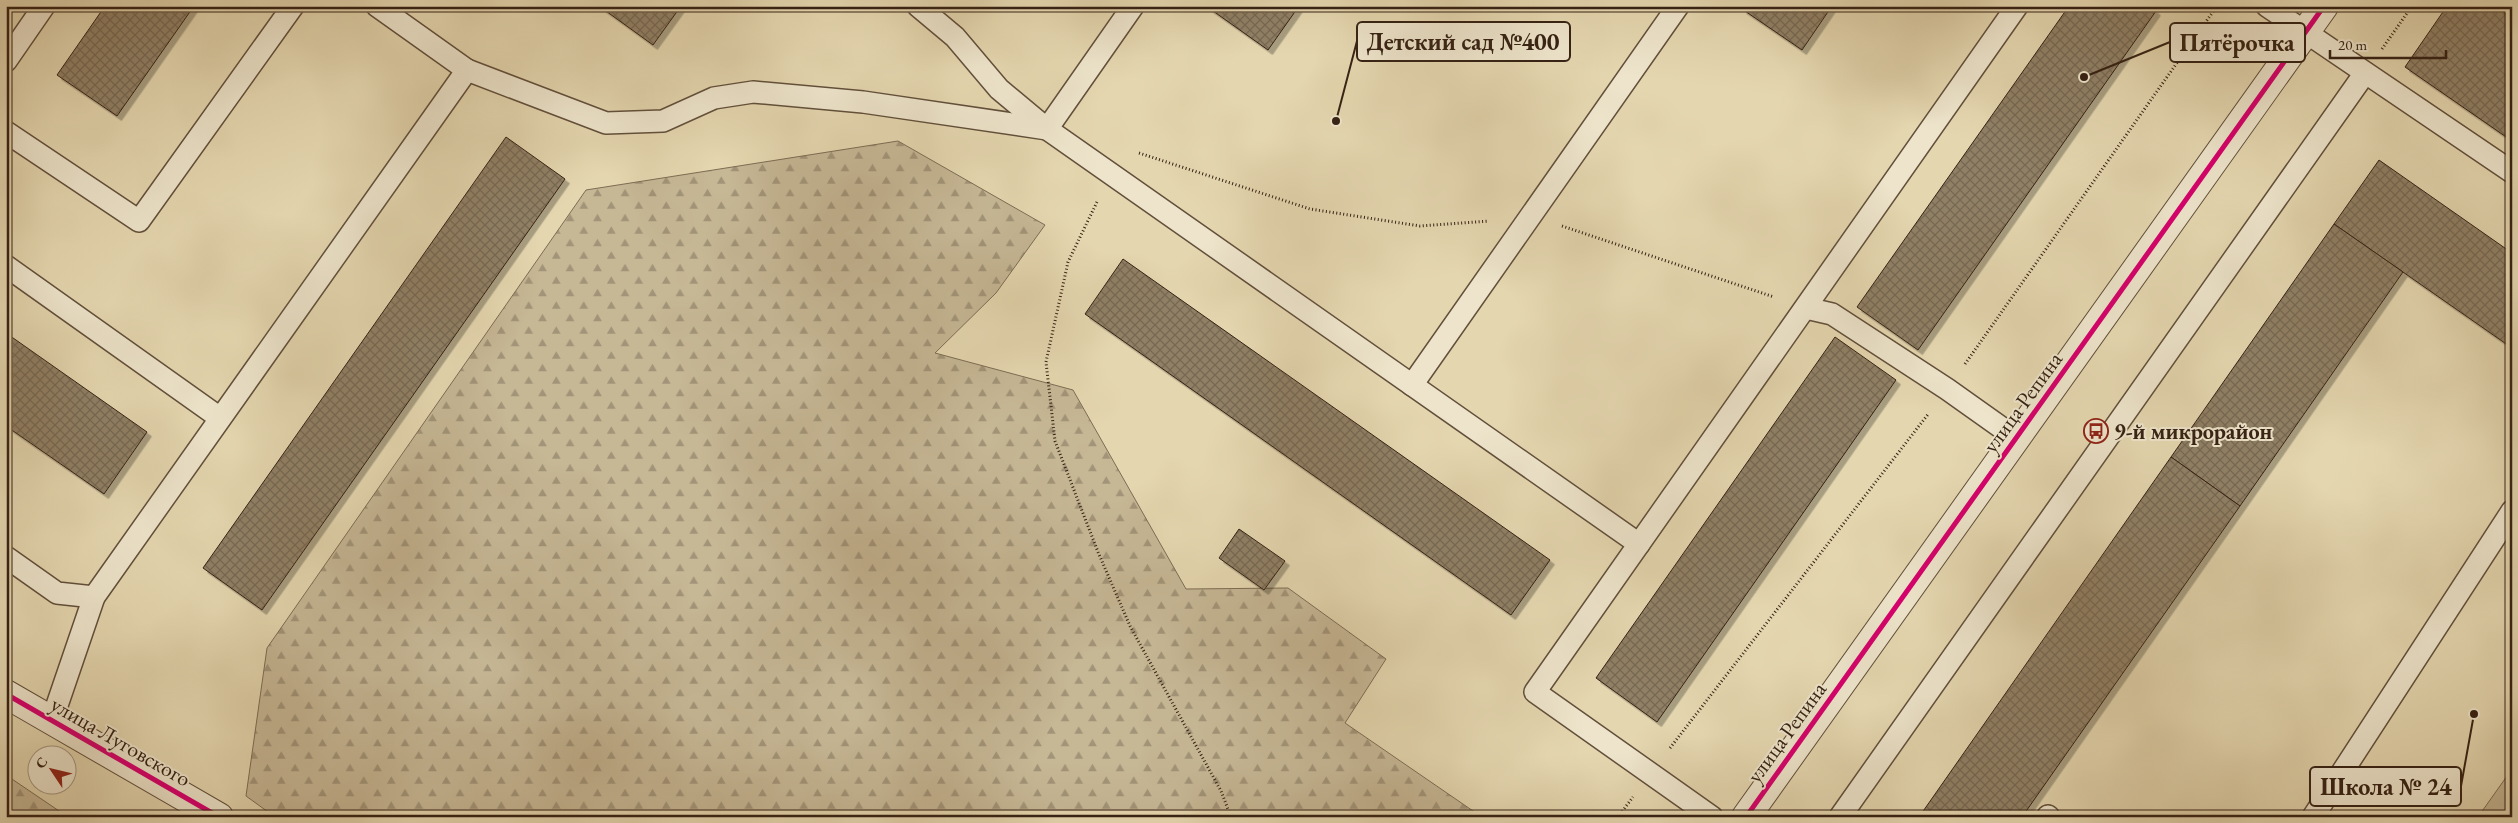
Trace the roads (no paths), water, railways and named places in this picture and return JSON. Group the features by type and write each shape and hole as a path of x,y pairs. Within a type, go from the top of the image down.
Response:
{"street":[{"name":"улица Репина","path":"1746,817 2324,6"},
{"name":"улица Луговского","path":"6,694 219,817"}],"lane":[{"path":"6,61 44,6"},
{"path":"6,132 139,221 293,6"},
{"path":"377,6 467,70 606,122 662,121 714,98 753,92 864,102 1047,129"},
{"path":"918,6 955,37 999,89 1047,129 1639,544"},
{"path":"1047,129 1133,6"},
{"path":"1412,385 1678,6"},
{"path":"1712,817 1535,692 2017,6"},
{"path":"2267,6 2512,172"},
{"path":"52,720 94,597 467,70"},
{"path":"1840,817 2365,73"},
{"path":"6,266 220,418"},
{"path":"1806,308 1832,314 1947,389 2016,438"},
{"path":"2313,817 2512,511"},
{"path":"6,557 57,593 94,597"}],"place":[{"name":"Пятёрочка","path":"2084,77"},
{"name":"Детский сад №400","path":"1336,121"},
{"name":"9-й микрорайон","path":"2096,431"},
{"name":"Школа № 24","path":"2474,714"}]}
